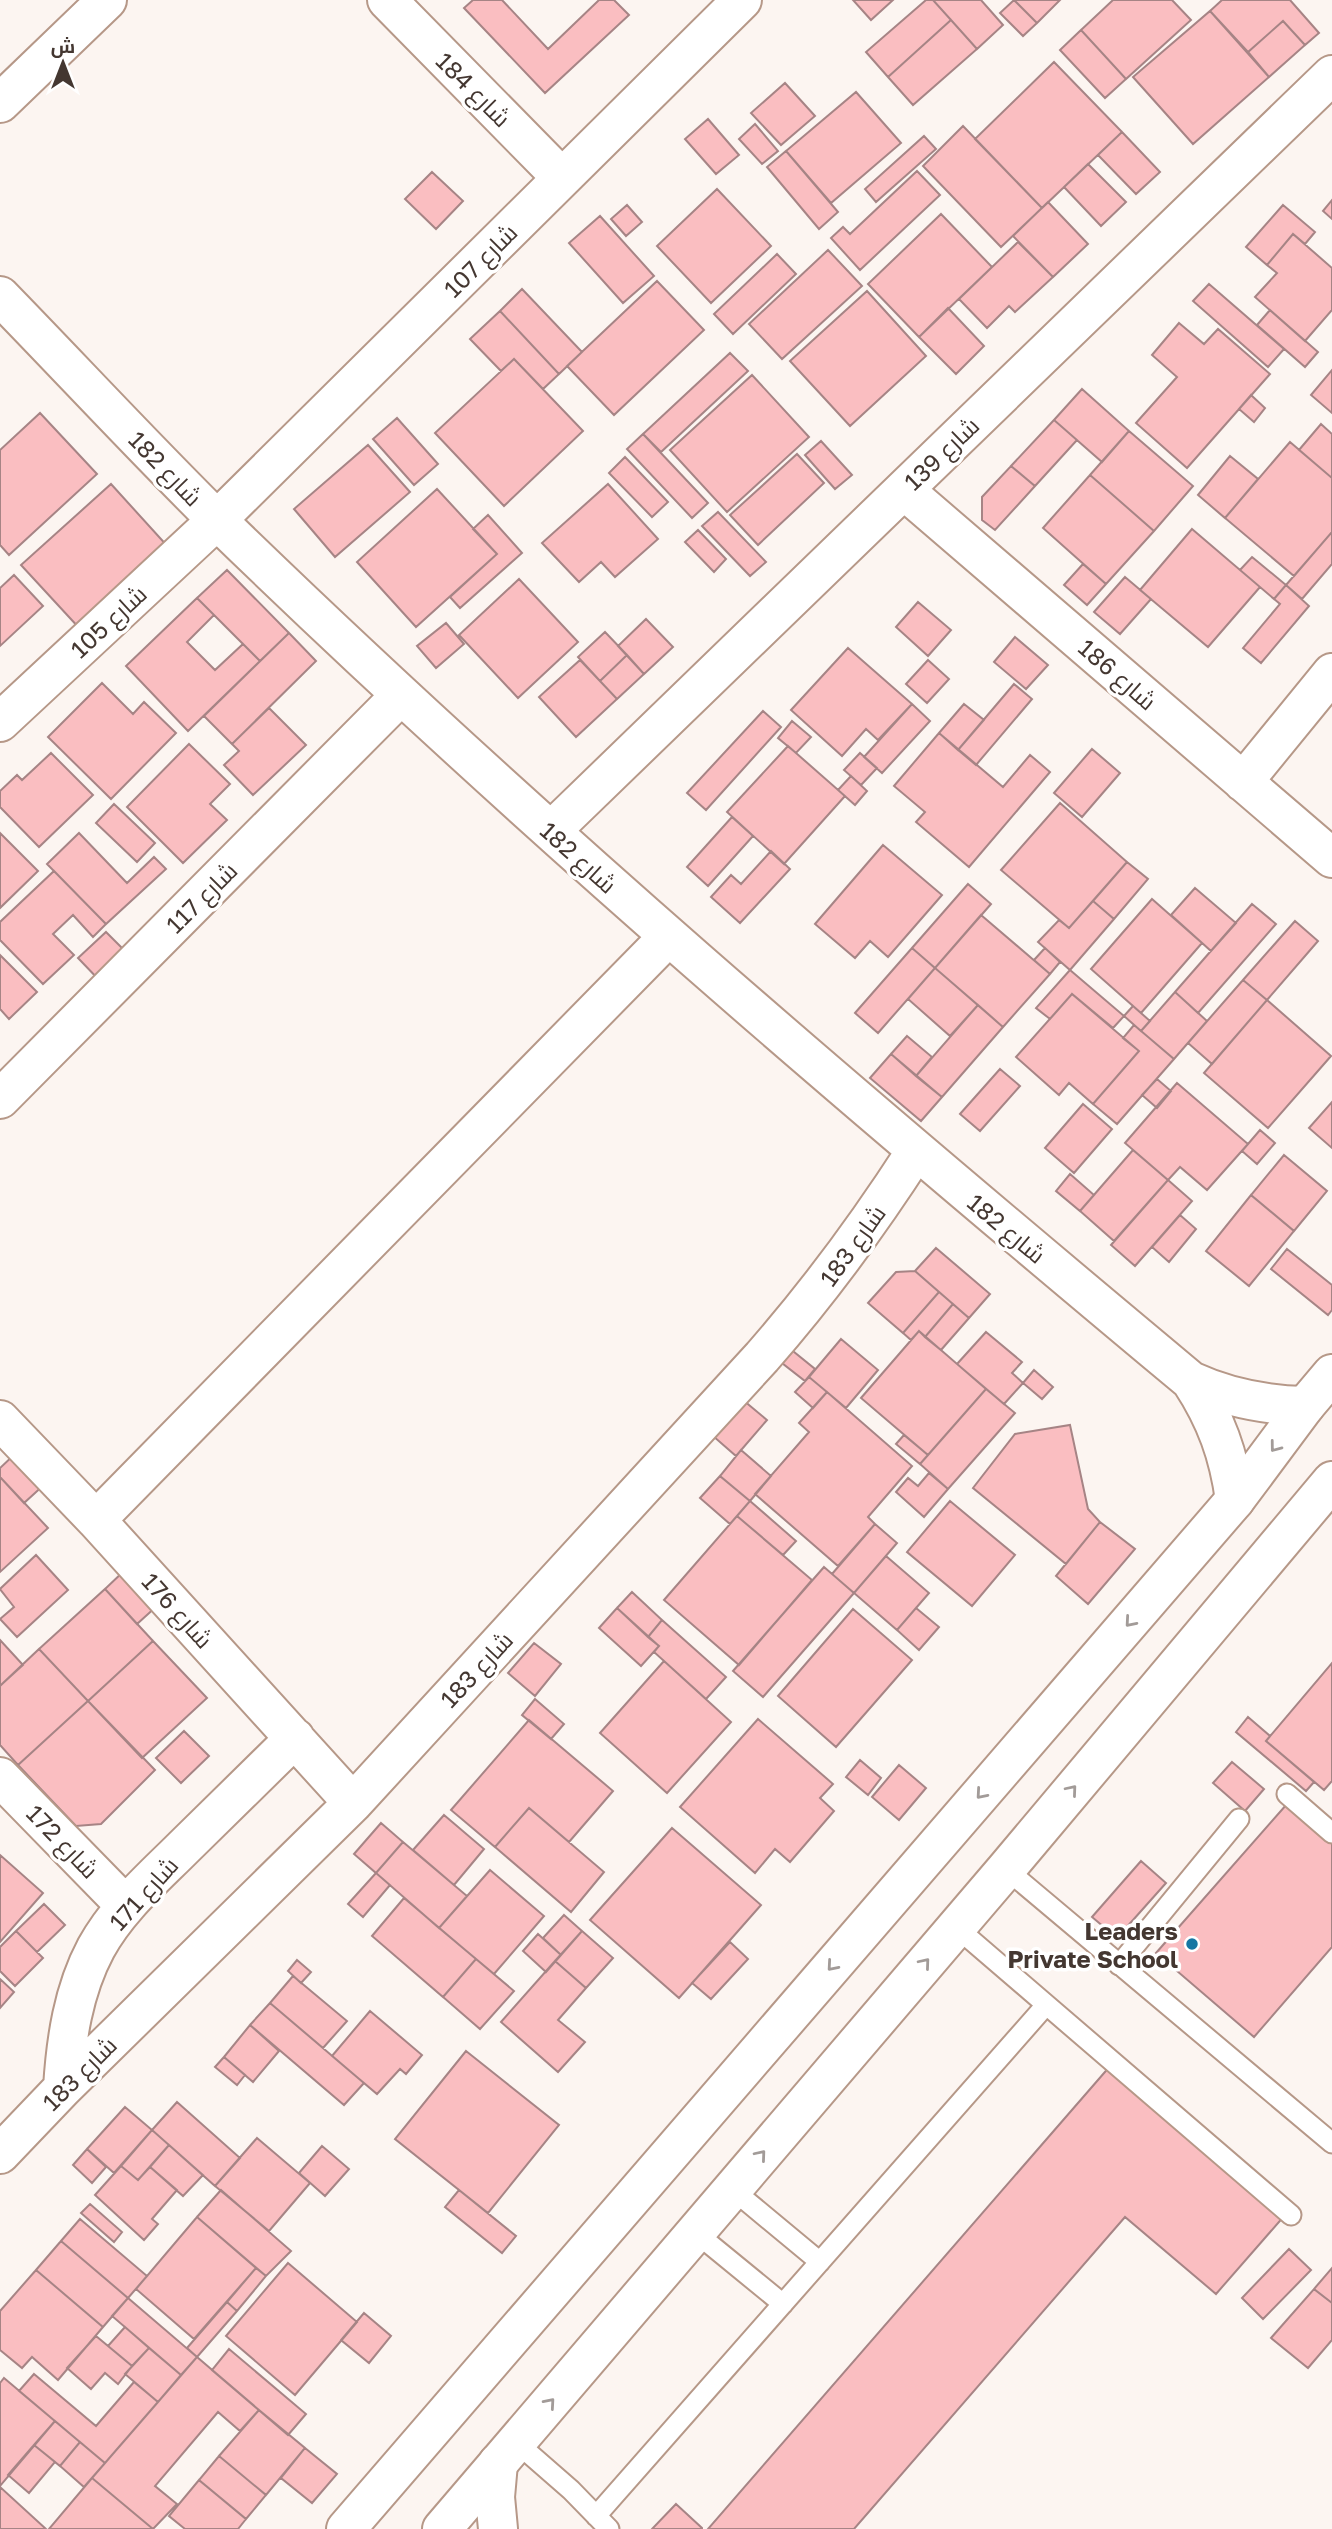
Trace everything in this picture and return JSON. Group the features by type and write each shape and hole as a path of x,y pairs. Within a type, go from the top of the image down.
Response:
{"street":[{"path":"0,103 107,0"},
{"name":"شارع 184","path":"387,0 562,178"},
{"name":"شارع 107","path":"217,520 742,0"},
{"name":"شارع 139","path":"551,831 1332,75"},
{"name":"شارع 182","path":"0,296 217,520 401,695 668,937 916,1151 1191,1381 1246,1401 1275,1406 1305,1406"},
{"name":"شارع 186","path":"904,490 1332,858"},
{"name":"شارع 105","path":"1,718 217,520"},
{"path":"1243,782 1332,673"},
{"name":"شارع 117","path":"0,1099 401,695"},
{"path":"96,1520 668,937"},
{"name":"شارع 183","path":"0,2154 63,2088 353,1803 805,1308 853,1246 916,1151"},
{"path":"346,2529 1235,1500 1332,1374"},
{"name":"شارع 182","path":"1191,1381 1222,1437 1231,1468 1235,1500"},
{"name":"شارع 176","path":"0,1420 96,1520 353,1803"},
{"path":"442,2529 1006,1869 1332,1481"},
{"name":"شارع 171","path":"63,2088 71,2016 96,1948 125,1905 295,1738"},
{"name":"شارع 172","path":"0,1777 125,1905"},
{"path":"498,2529 495,2497 507,2453"}],"lane":[{"path":"1287,1794 1332,1833"},
{"path":"1119,1965 1239,1819"},
{"path":"1006,1869 1332,2143"},
{"path":"956,1927 1291,2215"},
{"path":"507,2453 571,2490 603,2523 783,2304 1046,2005"},
{"path":"732,2189 820,2262"},
{"path":"695,2232 783,2304"}],"building":[{"path":"473,0 502,0 548,49 599,0 614,0 629,15 545,93 464,8"},
{"path":"853,0 893,0 871,20"},
{"path":"926,0 933,0 951,20 888,77 866,52"},
{"path":"933,0 981,0 1003,25 977,49"},
{"path":"1014,0 1037,23 1023,36 1000,13"},
{"path":"1014,0 1060,0 1037,23"},
{"path":"1113,0 1172,0 1191,20 1126,79 1081,30"},
{"path":"1222,0 1290,0 1319,33 1305,45 1283,21 1248,52 1210,11"},
{"path":"1210,11 1269,77 1193,144 1133,77"},
{"path":"951,20 977,49 913,105 888,77"},
{"path":"1283,21 1305,45 1269,77 1248,52"},
{"path":"1081,30 1126,79 1105,98 1060,50"},
{"path":"1054,62 1122,132 1042,208 975,139"},
{"path":"785,83 815,116 781,145 751,113"},
{"path":"856,92 901,143 831,203 786,151"},
{"path":"708,119 739,155 716,174 685,139"},
{"path":"755,124 778,151 762,164 739,139"},
{"path":"963,126 1042,208 1001,247 923,166"},
{"path":"1122,132 1160,172 1136,194 1098,155"},
{"path":"924,136 936,149 876,202 865,189"},
{"path":"786,151 838,212 819,229 767,167"},
{"path":"1088,164 1126,202 1101,226 1064,187"},
{"path":"917,171 940,195 860,270 831,238 843,227 850,234"},
{"path":"432,172 463,201 436,229 405,199"},
{"path":"717,189 771,246 711,303 657,246"},
{"path":"1332,200 1332,219 1323,211"},
{"path":"1048,202 1088,244 1053,277 1013,236"},
{"path":"627,205 642,222 626,236 611,219"},
{"path":"1283,205 1315,232 1305,244 1293,234 1267,265 1246,247"},
{"path":"941,214 992,267 919,337 868,284"},
{"path":"600,216 654,276 623,303 569,243"},
{"path":"1293,234 1332,268 1332,310 1305,341 1255,297 1277,273 1267,265"},
{"path":"1018,242 1053,277 1015,312 1009,306 987,328 959,299"},
{"path":"828,250 862,286 782,359 749,324"},
{"path":"777,254 796,274 733,334 714,314"},
{"path":"657,281 704,330 614,415 567,366"},
{"path":"1209,284 1284,349 1268,367 1193,301"},
{"path":"522,289 582,352 559,374 500,311"},
{"path":"867,291 926,356 850,426 790,361"},
{"path":"948,308 984,346 956,374 919,337"},
{"path":"1270,310 1318,352 1305,367 1257,325"},
{"path":"500,311 559,374 543,389 514,359 501,371 470,339"},
{"path":"1179,323 1204,344 1218,329 1270,374 1187,468 1136,423 1177,377 1152,355"},
{"path":"730,353 748,371 661,452 643,434"},
{"path":"514,359 583,431 504,506 435,433"},
{"path":"1332,370 1332,413 1311,395"},
{"path":"752,375 809,437 727,512 670,450"},
{"path":"1082,389 1129,431 1102,462 1054,420"},
{"path":"1251,395 1265,408 1254,422 1239,409"},
{"path":"40,413 97,474 9,555 0,545 0,450"},
{"path":"397,418 438,464 414,485 373,439"},
{"path":"1054,420 1077,440 1035,486 1011,466"},
{"path":"1321,424 1332,434 1332,478 1299,450"},
{"path":"1129,431 1193,486 1154,531 1090,475"},
{"path":"643,434 708,503 692,518 627,449"},
{"path":"821,441 852,475 835,489 805,455"},
{"path":"1290,442 1332,478 1332,532 1294,576 1225,518"},
{"path":"368,445 410,492 335,557 294,509"},
{"path":"797,454 824,483 758,545 730,515"},
{"path":"1230,456 1258,479 1225,518 1198,495"},
{"path":"625,457 668,502 652,517 609,473"},
{"path":"1011,466 1035,486 995,530 982,520 982,497"},
{"path":"1090,475 1154,531 1106,584 1043,528"},
{"path":"111,484 170,549 81,630 21,565"},
{"path":"608,484 658,539 615,577 601,562 579,582 542,543"},
{"path":"437,489 497,554 416,627 357,562"},
{"path":"718,512 766,562 750,576 702,526"},
{"path":"488,515 522,553 460,608 450,597 497,554 473,529"},
{"path":"1192,529 1260,587 1208,647 1140,590"},
{"path":"698,530 726,559 714,572 685,542"},
{"path":"1332,532 1332,564 1302,599 1286,585"},
{"path":"1252,557 1286,585 1274,599 1240,570"},
{"path":"1083,564 1106,584 1087,605 1064,585"},
{"path":"227,570 289,633 260,661 197,598"},
{"path":"14,575 43,606 0,646 0,588"},
{"path":"1125,577 1151,599 1120,634 1094,612"},
{"path":"519,579 578,642 518,698 459,635"},
{"path":"1286,585 1309,606 1261,663 1243,648 1280,604 1274,599"},
{"path":"197,598 214,615 187,642 215,670 243,644 260,661 188,731 126,666"},
{"path":"918,602 951,630 928,656 896,627"},
{"path":"646,619 673,647 644,674 618,646"},
{"path":"446,623 464,644 436,668 417,646"},
{"path":"605,632 627,655 600,681 578,657"},
{"path":"289,633 316,661 232,744 204,716"},
{"path":"1015,637 1048,665 1026,689 994,662"},
{"path":"848,648 912,704 878,740 866,729 842,756 791,710"},
{"path":"627,655 644,674 617,699 600,681"},
{"path":"580,660 617,699 576,737 539,697"},
{"path":"928,660 949,679 927,703 906,684"},
{"path":"102,683 133,714 144,702 176,733 111,799 48,737"},
{"path":"1014,684 1032,699 976,765 958,750"},
{"path":"912,704 930,721 882,773 864,757"},
{"path":"964,704 984,720 958,750 939,733"},
{"path":"269,708 306,745 253,795 224,765 239,751 232,744"},
{"path":"763,711 781,727 706,810 687,793"},
{"path":"792,721 811,737 796,753 778,738"},
{"path":"939,733 1003,787 1030,755 1050,772 969,867 916,822 925,812 894,786"},
{"path":"189,744 230,784 210,804 227,820 183,863 127,807"},
{"path":"788,746 845,796 784,864 727,812"},
{"path":"1092,749 1120,773 1082,817 1054,793"},
{"path":"51,753 93,795 39,847 0,807 0,791 17,775 22,780"},
{"path":"860,753 877,768 861,785 844,770"},
{"path":"851,776 867,791 855,805 838,790"},
{"path":"1060,803 1127,862 1069,928 1001,870"},
{"path":"114,804 155,843 137,862 96,823"},
{"path":"732,817 753,836 708,886 687,867"},
{"path":"0,833 38,871 0,908"},
{"path":"79,833 127,883 154,857 166,869 106,924 47,864"},
{"path":"883,845 942,895 888,957 870,941 855,958 815,924"},
{"path":"771,851 790,869 740,923 711,897 731,875 741,884"},
{"path":"1127,862 1148,879 1114,919 1093,901"},
{"path":"54,871 106,924 93,937 73,915 53,934 74,955 43,984 0,940 0,922"},
{"path":"968,884 991,904 935,968 912,948"},
{"path":"1195,888 1236,923 1211,951 1171,915"},
{"path":"1152,899 1202,943 1141,1013 1091,969"},
{"path":"1093,901 1114,919 1070,970 1038,942 1059,920 1069,928"},
{"path":"1252,904 1276,924 1198,1013 1175,992"},
{"path":"981,915 1050,974 1003,1027 935,968"},
{"path":"1295,921 1318,941 1267,1000 1243,980"},
{"path":"106,932 130,956 102,983 78,958"},
{"path":"912,948 935,968 878,1033 855,1013"},
{"path":"1045,948 1060,962 1050,974 1034,960"},
{"path":"0,955 37,992 9,1019 0,1009"},
{"path":"935,968 978,1005 950,1036 908,999"},
{"path":"1070,970 1124,1016 1113,1028 1072,994 1050,1019 1036,1008"},
{"path":"1243,980 1267,1000 1212,1064 1188,1043"},
{"path":"1175,992 1207,1021 1174,1059 1141,1031"},
{"path":"1072,994 1139,1051 1093,1104 1069,1083 1059,1095 1016,1057"},
{"path":"1267,1000 1331,1056 1268,1128 1204,1073"},
{"path":"978,1005 1003,1027 942,1097 916,1076"},
{"path":"1133,1006 1150,1021 1141,1031 1124,1016"},
{"path":"1134,1025 1174,1059 1117,1124 1093,1104 1139,1051 1123,1038"},
{"path":"907,1036 932,1057 916,1076 891,1054"},
{"path":"891,1054 942,1097 921,1121 870,1078"},
{"path":"1000,1069 1020,1086 980,1131 960,1114"},
{"path":"1157,1079 1171,1091 1157,1108 1142,1095"},
{"path":"1177,1083 1248,1144 1207,1190 1180,1167 1168,1180 1125,1143"},
{"path":"1332,1102 1332,1148 1309,1128"},
{"path":"1083,1104 1112,1129 1074,1173 1045,1148"},
{"path":"1260,1130 1275,1143 1257,1164 1242,1151"},
{"path":"1133,1150 1168,1180 1114,1241 1080,1211"},
{"path":"1284,1155 1327,1191 1294,1231 1251,1195"},
{"path":"1070,1174 1094,1195 1080,1211 1056,1191"},
{"path":"1168,1180 1192,1201 1135,1266 1111,1245"},
{"path":"1251,1195 1294,1231 1249,1286 1206,1251"},
{"path":"1180,1215 1196,1229 1169,1262 1152,1247"},
{"path":"936,1248 990,1294 969,1318 915,1271"},
{"path":"1287,1249 1332,1285 1332,1310 1328,1315 1271,1269"},
{"path":"915,1271 939,1292 903,1333 868,1303 896,1272"},
{"path":"939,1292 953,1304 925,1337 919,1331 911,1340 903,1333"},
{"path":"953,1304 969,1318 941,1350 925,1337"},
{"path":"919,1331 986,1389 928,1455 861,1398"},
{"path":"986,1332 1022,1362 1012,1373 1023,1383 1004,1404 957,1364"},
{"path":"841,1339 878,1370 846,1408 809,1377"},
{"path":"783,1343 815,1369 805,1381 773,1356"},
{"path":"1034,1370 1053,1387 1042,1399 1023,1383"},
{"path":"809,1377 827,1392 813,1408 795,1392"},
{"path":"986,1389 1015,1413 948,1489 920,1464"},
{"path":"827,1392 912,1466 868,1517 875,1524 838,1566 755,1494 809,1432 799,1423"},
{"path":"743,1400 767,1420 736,1456 713,1436"},
{"path":"1070,1425 1088,1509 1100,1522 1066,1564 973,1488 1015,1434"},
{"path":"904,1435 928,1455 920,1464 896,1444"},
{"path":"741,1450 771,1476 750,1501 720,1476"},
{"path":"17,1452 46,1483 24,1503 0,1477 0,1468"},
{"path":"929,1473 948,1489 924,1517 896,1492 908,1478 918,1486"},
{"path":"720,1476 750,1501 730,1524 700,1498"},
{"path":"0,1477 48,1528 0,1572"},
{"path":"750,1501 796,1541 783,1555 737,1516"},
{"path":"950,1501 1015,1555 972,1606 907,1552"},
{"path":"737,1516 812,1580 739,1665 664,1600"},
{"path":"1100,1522 1135,1549 1088,1604 1056,1576"},
{"path":"875,1524 897,1543 854,1593 832,1574"},
{"path":"36,1555 68,1590 17,1637 0,1619 14,1607 0,1589"},
{"path":"886,1556 929,1593 897,1630 854,1593"},
{"path":"824,1567 854,1593 763,1697 733,1671"},
{"path":"125,1570 158,1605 137,1624 105,1589"},
{"path":"105,1589 153,1641 88,1701 39,1649"},
{"path":"632,1592 662,1620 648,1637 617,1608"},
{"path":"617,1608 659,1646 641,1666 599,1628"},
{"path":"916,1608 939,1627 919,1650 897,1630"},
{"path":"853,1609 912,1660 836,1747 778,1696"},
{"path":"662,1620 726,1677 706,1699 654,1652 659,1646 648,1637"},
{"path":"0,1640 23,1665 0,1686"},
{"path":"153,1641 207,1698 142,1758 88,1701"},
{"path":"534,1643 561,1664 535,1696 508,1673"},
{"path":"39,1649 88,1701 18,1765 0,1745 0,1686"},
{"path":"664,1661 731,1722 667,1793 600,1733"},
{"path":"1332,1663 1332,1781 1324,1790 1266,1741"},
{"path":"535,1699 564,1724 551,1739 522,1715"},
{"path":"88,1701 155,1770 101,1824 76,1826 18,1765"},
{"path":"1248,1717 1270,1736 1266,1741 1314,1782 1306,1791 1236,1732"},
{"path":"758,1719 833,1784 820,1798 834,1811 790,1862 775,1849 755,1873 680,1807"},
{"path":"529,1720 613,1791 569,1842 529,1808 495,1847 451,1810"},
{"path":"184,1731 209,1756 181,1783 156,1758"},
{"path":"860,1760 881,1778 868,1795 846,1777"},
{"path":"1232,1762 1264,1789 1245,1811 1213,1783"},
{"path":"899,1765 926,1788 899,1820 872,1797"},
{"path":"1287,1804 1332,1843 1332,1947 1254,2037 1156,1953"},
{"path":"529,1808 604,1872 571,1912 495,1847"},
{"path":"444,1815 484,1849 454,1885 413,1850"},
{"path":"381,1823 403,1842 376,1873 354,1854"},
{"path":"672,1828 761,1905 679,1998 590,1920"},
{"path":"403,1842 467,1896 439,1928 376,1873"},
{"path":"0,1855 43,1893 0,1942"},
{"path":"1141,1861 1166,1883 1117,1938 1092,1917"},
{"path":"490,1870 544,1916 494,1974 439,1928"},
{"path":"376,1873 390,1885 363,1917 348,1904"},
{"path":"404,1898 476,1959 443,1997 372,1936"},
{"path":"44,1904 65,1925 37,1952 16,1931"},
{"path":"564,1915 582,1931 561,1955 543,1938"},
{"path":"16,1931 43,1958 15,1986 0,1971 0,1947"},
{"path":"582,1931 613,1958 586,1988 555,1961"},
{"path":"538,1934 561,1955 546,1972 523,1951"},
{"path":"730,1942 748,1959 711,1999 692,1983"},
{"path":"476,1959 514,1991 480,2029 443,1997"},
{"path":"297,1960 311,1972 301,1983 288,1971"},
{"path":"555,1961 586,1988 558,2020 585,2042 558,2072 501,2022"},
{"path":"293,1976 347,2021 323,2048 270,2003"},
{"path":"0,1979 14,1992 0,2008"},
{"path":"270,2003 364,2083 344,2105 250,2025"},
{"path":"370,2011 422,2055 406,2074 400,2069 377,2094 332,2056"},
{"path":"250,2025 279,2051 253,2082 224,2057"},
{"path":"466,2051 559,2125 488,2213 395,2139"},
{"path":"224,2057 245,2075 237,2085 215,2067"},
{"path":"1111,2065 1285,2215 1216,2294 1125,2217 854,2529 708,2529"},
{"path":"177,2102 240,2158 215,2186 152,2130"},
{"path":"125,2107 152,2130 114,2173 87,2149"},
{"path":"152,2130 169,2145 138,2180 121,2166"},
{"path":"257,2138 310,2183 269,2231 215,2186"},
{"path":"169,2145 203,2175 183,2196 150,2167"},
{"path":"322,2146 349,2169 325,2196 299,2173"},
{"path":"87,2149 106,2167 92,2183 73,2165"},
{"path":"121,2166 138,2180 150,2167 177,2190 152,2219 158,2224 144,2240 95,2195"},
{"path":"221,2190 291,2251 266,2276 197,2217"},
{"path":"459,2190 516,2236 502,2253 445,2207"},
{"path":"90,2204 122,2232 114,2242 81,2213"},
{"path":"197,2217 256,2268 194,2339 136,2289"},
{"path":"80,2219 147,2276 128,2298 61,2241"},
{"path":"61,2241 128,2298 103,2327 36,2270"},
{"path":"1289,2249 1311,2270 1263,2319 1242,2298"},
{"path":"288,2263 357,2322 295,2395 226,2336"},
{"path":"256,2268 266,2276 237,2311 227,2302"},
{"path":"1332,2268 1332,2303 1314,2289"},
{"path":"36,2270 103,2327 58,2380 32,2357 22,2368 0,2350 0,2311"},
{"path":"1314,2289 1332,2303 1332,2340 1308,2368 1271,2338"},
{"path":"128,2298 197,2357 181,2375 112,2316"},
{"path":"227,2302 237,2311 197,2357 187,2348"},
{"path":"364,2313 391,2336 369,2363 341,2340"},
{"path":"125,2327 149,2348 132,2366 108,2346"},
{"path":"96,2336 132,2366 118,2384 105,2373 91,2389 67,2368"},
{"path":"149,2348 181,2375 158,2402 125,2374"},
{"path":"229,2349 306,2414 288,2435 212,2370"},
{"path":"197,2357 259,2410 240,2431 218,2412 155,2486 177,2504 153,2529 92,2478"},
{"path":"34,2374 96,2426 134,2382 158,2402 105,2463 19,2391"},
{"path":"4,2378 55,2421 0,2486 0,2383"},
{"path":"259,2410 305,2448 266,2495 219,2456"},
{"path":"55,2421 80,2442 60,2466 34,2445"},
{"path":"80,2442 105,2463 84,2487 60,2466"},
{"path":"34,2445 55,2462 29,2493 8,2475"},
{"path":"305,2448 337,2474 312,2503 281,2478"},
{"path":"219,2456 266,2495 246,2519 199,2480"},
{"path":"92,2478 153,2529 49,2529"},
{"path":"199,2480 246,2519 238,2529 185,2529 169,2516"},
{"path":"0,2487 46,2529 0,2529"},
{"path":"676,2504 702,2528 702,2529 652,2529"}],"place":[{"name":"Leaders Private School","path":"1192,1944"}]}
